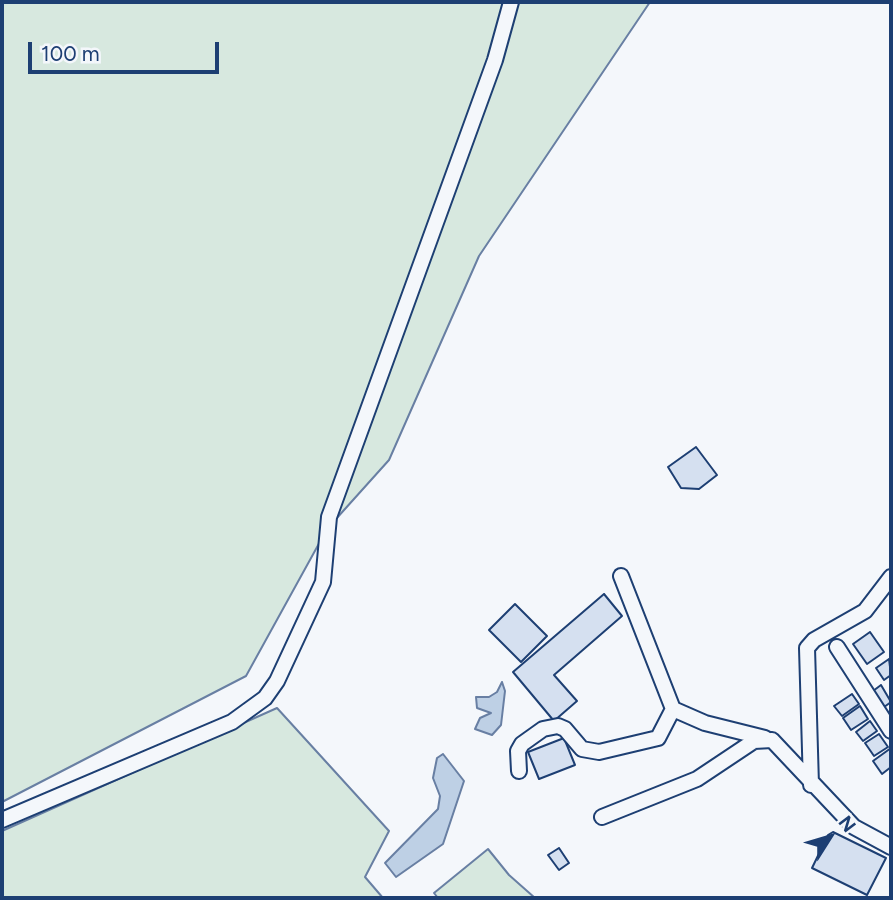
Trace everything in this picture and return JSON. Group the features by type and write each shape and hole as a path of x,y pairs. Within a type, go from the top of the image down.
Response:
{"street":[{"path":"2,820 232,722 265,698 277,681 323,582 329,517 490,73 511,2"},
{"path":"621,576 673,709 705,723 772,740 811,785 853,827 891,847"},
{"path":"811,785 807,648 814,640 865,611 891,577"},
{"path":"837,647 891,731"},
{"path":"519,771 518,751 522,744 543,729 558,726 565,729 582,749 599,752 658,738 673,709"},
{"path":"602,817 696,779 754,741 772,740"}],"shaded area":[{"path":"2,2 650,2 479,256 389,460 327,529 246,676 2,802"},
{"path":"277,708 389,831 365,877 383,898 2,898 2,831"},
{"path":"488,849 509,875 535,898 438,898 434,893"}],"water":[{"path":"502,682 505,691 501,725 492,735 475,729 480,718 491,713 477,708 476,697 489,697 497,692"},
{"path":"443,754 464,781 443,844 396,877 385,863 438,809 440,796 433,778 437,758"}],"building":[{"path":"696,447 717,475 699,489 681,488 668,467"},
{"path":"604,594 622,616 554,675 577,701 554,721 513,672"},
{"path":"515,604 547,636 521,662 489,630"},
{"path":"870,632 884,652 867,664 853,644"},
{"path":"889,659 891,675 884,680 876,668"},
{"path":"881,685 891,702 880,710 869,694"},
{"path":"852,694 859,704 842,716 834,706"},
{"path":"860,706 868,719 851,730 843,718"},
{"path":"870,721 877,731 863,741 856,732"},
{"path":"879,734 888,747 874,756 865,743"},
{"path":"564,738 575,765 539,779 528,752"},
{"path":"891,748 891,767 882,774 873,761"},
{"path":"833,832 886,858 867,895 812,868 828,835"},
{"path":"559,848 569,863 559,870 548,855"}]}
